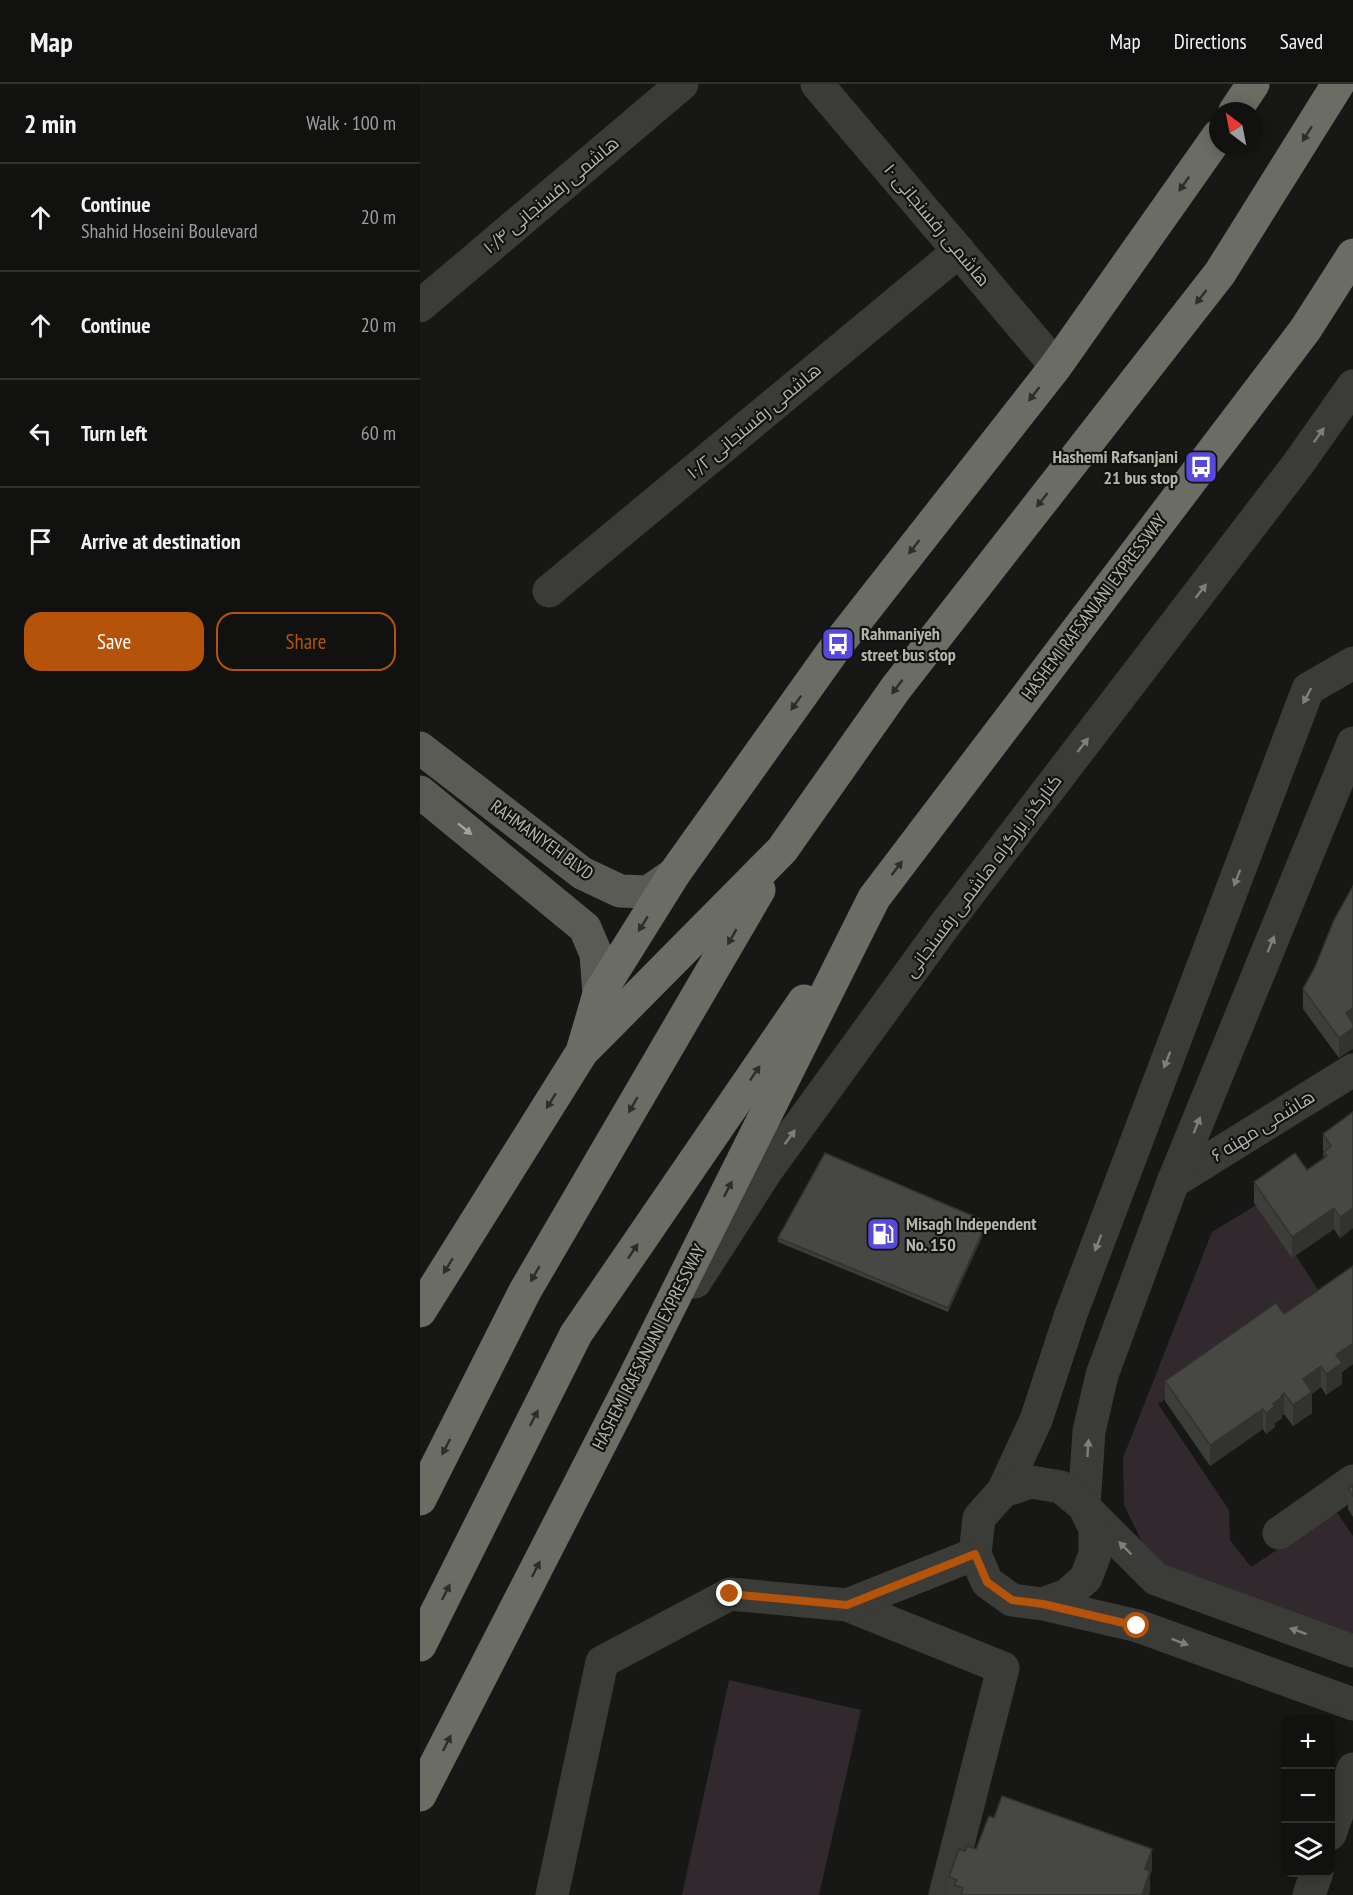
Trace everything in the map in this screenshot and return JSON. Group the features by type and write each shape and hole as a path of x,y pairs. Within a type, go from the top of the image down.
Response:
{"highway":[{"path":"1241,102 1253,84"},
{"path":"420,1499 525,1291 782,850 896,688 1220,273 1338,84"},
{"path":"582,1052 599,994 674,874 838,644 1056,366 1209,149"},
{"name":"HASHEMI RAFSANJANI EXPRESSWAY","path":"420,1645 576,1334 874,898 1305,330 1353,255"},
{"path":"420,1311 582,1052 782,850"},
{"name":"HASHEMI RAFSANJANI EXPRESSWAY","path":"420,1795 633,1380 874,898"}],"main road":[{"name":"RAHMANIYEH BLVD","path":"420,747 582,873 620,891 648,892 674,874"},
{"name":"RAHMANIYEH BLVD","path":"420,792 585,928 596,954 599,994"}],"street":[{"name":"هاشمی رفسنجانی ۱۰/۴","path":"420,306 682,84"},
{"name":"هاشمی رفسنجانی ۱۰","path":"817,84 1056,366"},
{"name":"هاشمی رفسنجانی ۱۰/۲","path":"549,591 959,251"},
{"name":"کنارگذر بزرگراه هاشمی رفسنجانی","path":"633,1380 767,1170 944,926 1298,465 1353,386"},
{"path":"1353,663 1308,690 1071,1314 1036,1420 1003,1491 979,1518 975,1554 987,1582 1012,1600 1043,1604 1137,1626 1353,1704"},
{"path":"1043,1604 1067,1595 1086,1578 1095,1554 1095,1529 1084,1506 1089,1431 1102,1375 1173,1182 1353,743"},
{"name":"هاشمی مهنه ۶","path":"1173,1182 1353,1070"},
{"path":"1279,1533 1353,1481"},
{"path":"1003,1491 1031,1482 1060,1487 1084,1506 1156,1579 1353,1650"},
{"path":"847,1605 975,1554"},
{"path":"552,1895 602,1662 730,1594 847,1605 1003,1668 945,1895"},
{"path":"1334,1823 1353,1769"},
{"path":"1309,1895 1315,1877"}],"shaded area":[{"path":"1261,1202 1324,1299 1158,1404 1229,1510 1230,1540 1251,1567 1336,1511 1353,1536 1353,1642 1183,1583 1144,1546 1124,1505 1123,1458 1212,1232"},
{"path":"729,1680 861,1710 819,1895 682,1895"}],"building":[{"path":"1353,886 1353,1008 1346,1013 1353,1028 1339,1038 1303,989 1315,967 1334,920"},
{"path":"1353,1112 1353,1208 1340,1217 1334,1208 1292,1237 1254,1182 1295,1153 1307,1170 1327,1156 1324,1152 1331,1146 1323,1134"},
{"name":"Misagh Independent No. 150","path":"825,1153 987,1222 948,1308 778,1238"},
{"path":"1353,1266 1353,1343 1336,1355 1342,1363 1326,1374 1321,1366 1303,1379 1312,1392 1293,1405 1284,1393 1273,1404 1275,1406 1266,1413 1263,1409 1210,1445 1165,1381 1276,1303 1284,1314"},
{"path":"1353,1485 1353,1496 1348,1489"},
{"path":"1002,1796 1152,1849 1145,1869 1150,1871 1142,1895 961,1895 963,1888 954,1885 957,1880 949,1877 959,1849 965,1851 967,1846 976,1849 989,1816 994,1818"}],"place":[{"name":"Hashemi Rafsanjani 21 bus stop","path":"1201,467"},
{"name":"Rahmaniyeh street bus stop","path":"838,644"},
{"name":"Misagh Independent No. 150","path":"883,1234"}],"route":[{"path":"730,1594 847,1605 975,1554 987,1582 1012,1600 1043,1604 1137,1626"}]}
